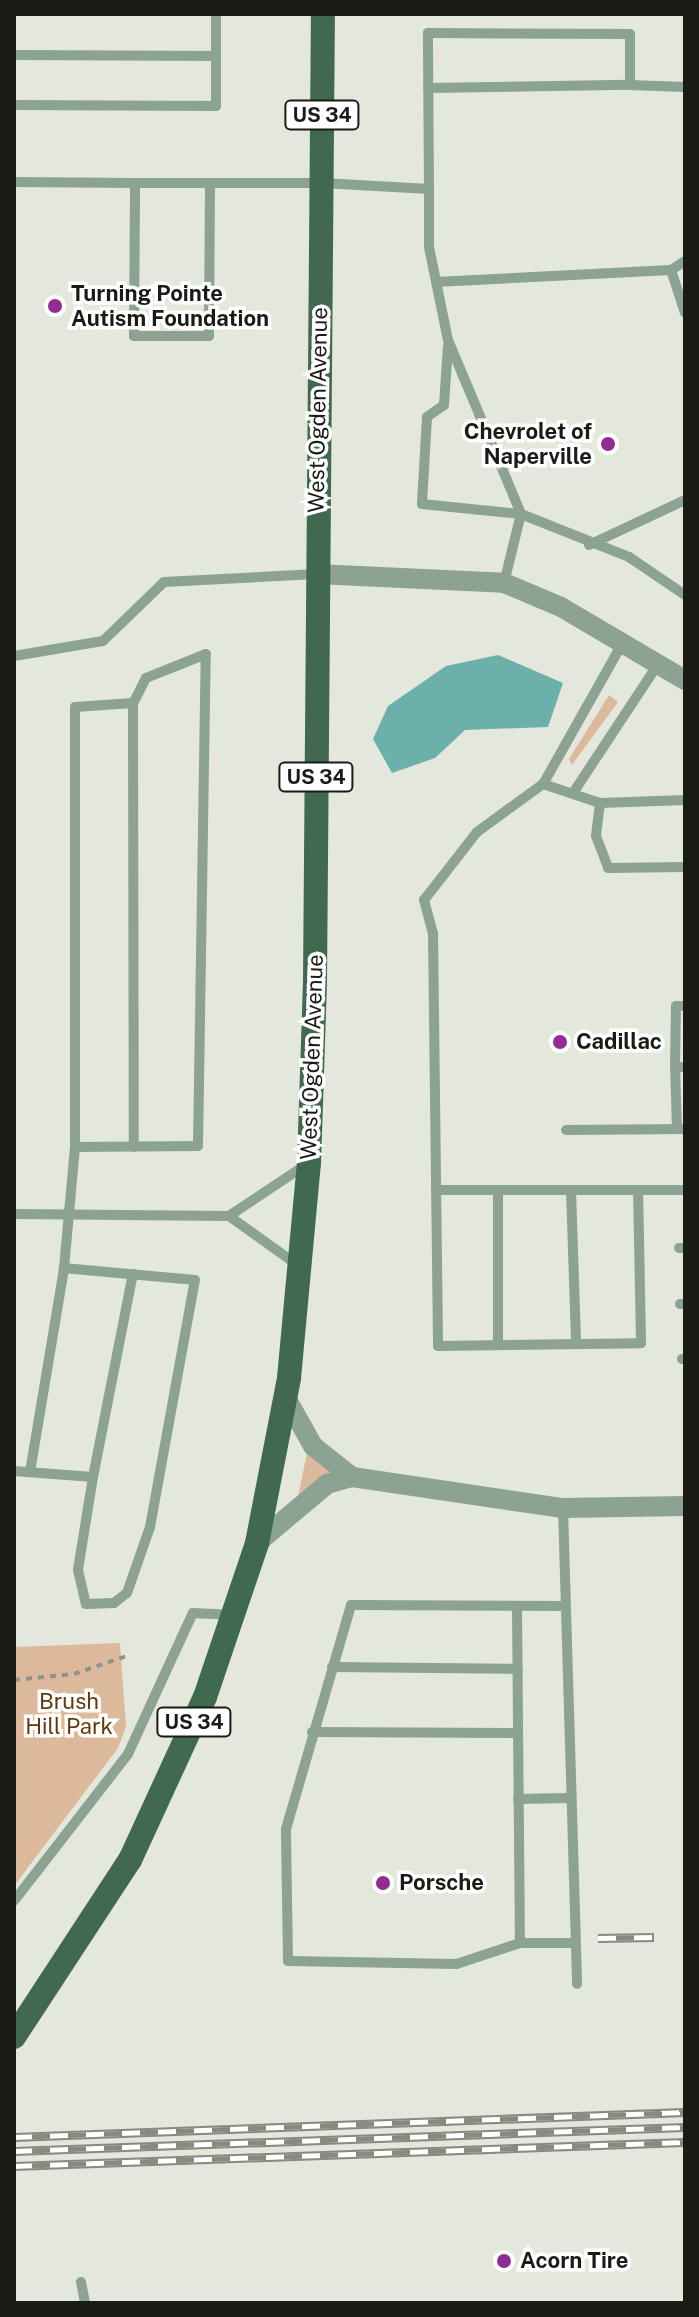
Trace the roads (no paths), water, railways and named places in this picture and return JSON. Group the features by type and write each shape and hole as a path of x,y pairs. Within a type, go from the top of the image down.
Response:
{"main road":[{"name":"West Ogden Avenue","path":"14,2037 130,1860 236,1615 257,1543 286,1398 302,1269 309,1163 323,14"}],"street":[{"path":"316,574 504,583 685,680"},
{"path":"286,1398 313,1446 352,1477 563,1508 685,1506"},
{"path":"257,1543 314,1493 352,1477"}],"lane":[{"path":"14,105 216,106 216,14"},
{"path":"504,583 521,514 448,340 436,282 429,189 428,33 630,34 630,85"},
{"path":"14,55 216,56"},
{"path":"428,88 685,87"},
{"path":"14,182 322,183 429,189"},
{"path":"135,183 134,336 209,336 210,183"},
{"path":"436,282 671,270 685,261"},
{"path":"671,270 685,313"},
{"path":"448,340 444,405 427,417 422,504 521,514 589,545 629,557 685,595"},
{"path":"589,545 685,500"},
{"path":"14,656 103,641 164,582 316,574"},
{"path":"622,644 543,784 477,832 424,900 433,933 438,1346 641,1343 638,1190"},
{"path":"75,1147 134,1147 198,1146 206,654 146,678 133,703 134,1147"},
{"path":"573,793 656,667"},
{"path":"30,1472 64,1268 75,1147 75,707 133,703"},
{"path":"543,784 600,803 685,800"},
{"path":"600,803 596,836 608,868 685,867"},
{"path":"566,1130 681,1129 676,1006 685,1006"},
{"path":"14,1214 229,1216 309,1163"},
{"path":"436,1190 685,1190"},
{"path":"498,1190 498,1345"},
{"path":"571,1190 576,1343"},
{"path":"229,1216 302,1269"},
{"path":"64,1268 133,1274 195,1280 150,1527 127,1593 114,1603 86,1604 78,1570 133,1274"},
{"path":"14,1471 93,1477"},
{"path":"563,1508 563,1606 577,1984"},
{"path":"563,1606 351,1605 286,1829 288,1961 457,1964 520,1943 575,1943"},
{"path":"517,1607 520,1943"},
{"path":"14,1901 128,1754 193,1613 236,1615"},
{"path":"332,1667 518,1669"},
{"path":"312,1732 518,1733"},
{"path":"518,1799 570,1798"},
{"path":"81,2282 85,2303"}],"water":[{"path":"498,655 563,683 548,727 465,730 435,758 392,773 373,739 388,706 446,666"}],"railway":[{"path":"598,1938 654,1937"},
{"path":"14,2137 685,2112"},
{"path":"14,2151 685,2127"},
{"path":"14,2166 685,2142"}],"place":[{"name":"Turning Pointe Autism Foundation","path":"55,306"},
{"name":"Chevrolet of Naperville","path":"608,444"},
{"name":"Cadillac","path":"560,1042"},
{"name":"Porsche","path":"383,1883"},
{"name":"Acorn Tire","path":"504,2261"}],"park label":[{"name":"Brush Hill Park","path":"69,1714"}]}
